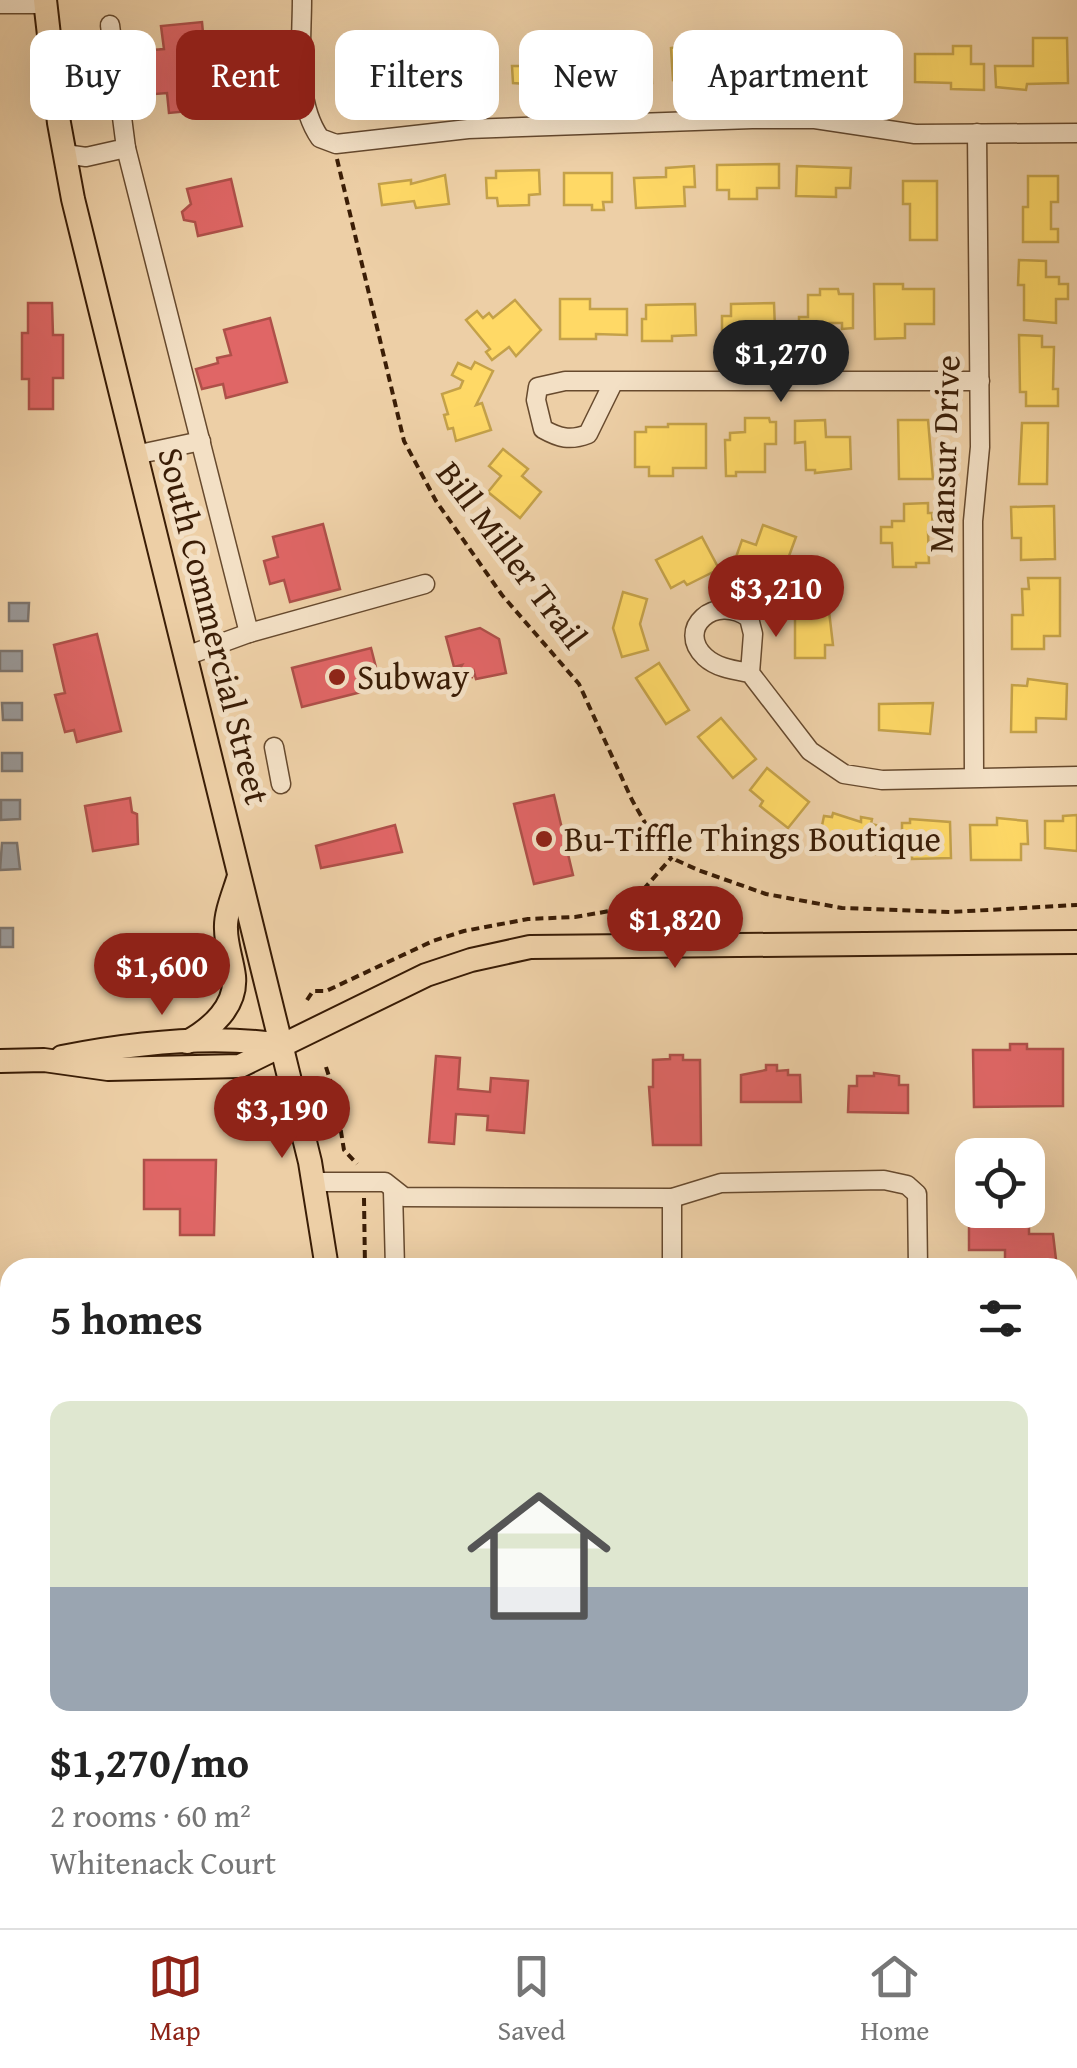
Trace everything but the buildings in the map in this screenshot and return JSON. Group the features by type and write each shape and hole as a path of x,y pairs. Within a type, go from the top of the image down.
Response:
{"main road":[{"name":"South Commercial Street","path":"45,2 72,199 282,1045 313,1182 325,1258"},
{"path":"187,1042 214,1023 232,993 234,977 225,927 240,873"},
{"path":"0,1061 44,1060 108,1069 240,1066 426,975 471,960 530,948 1077,942"},
{"path":"44,1060 107,1048 187,1042 241,1039 282,1045"}],"street":[{"path":"302,0 302,64 309,113 320,138 336,144 468,129 752,119 815,119 916,134 1077,132"},
{"path":"0,4 45,2"},
{"path":"110,25 126,148 249,633"},
{"name":"Mansur Drive","path":"974,777 973,521 980,447 977,133"},
{"path":"64,154 86,157 126,148"},
{"path":"614,381 588,434 575,439 556,437 543,428 536,400 538,387 565,380 980,382"},
{"path":"136,455 201,441"},
{"path":"186,656 249,633 424,584"},
{"path":"750,673 810,752 844,774 882,780 1077,776"},
{"path":"274,748 281,784"},
{"path":"313,1182 385,1182 404,1196 672,1198 721,1183 860,1180 906,1184 917,1194 918,1258"},
{"path":"393,1191 395,1258"},
{"path":"672,1198 672,1258"}],"path":[{"name":"Bill Miller Trail","path":"336,144 397,424 418,471 502,595 578,684 638,812 672,857"},
{"path":"307,1000 313,992 326,990 420,946 464,931 627,908 672,857 766,894 854,910 951,912 1077,904"}],"place":[{"name":"Subway","path":"337,677"},
{"name":"Bu-Tiffle Things Boutique","path":"544,839"}]}
